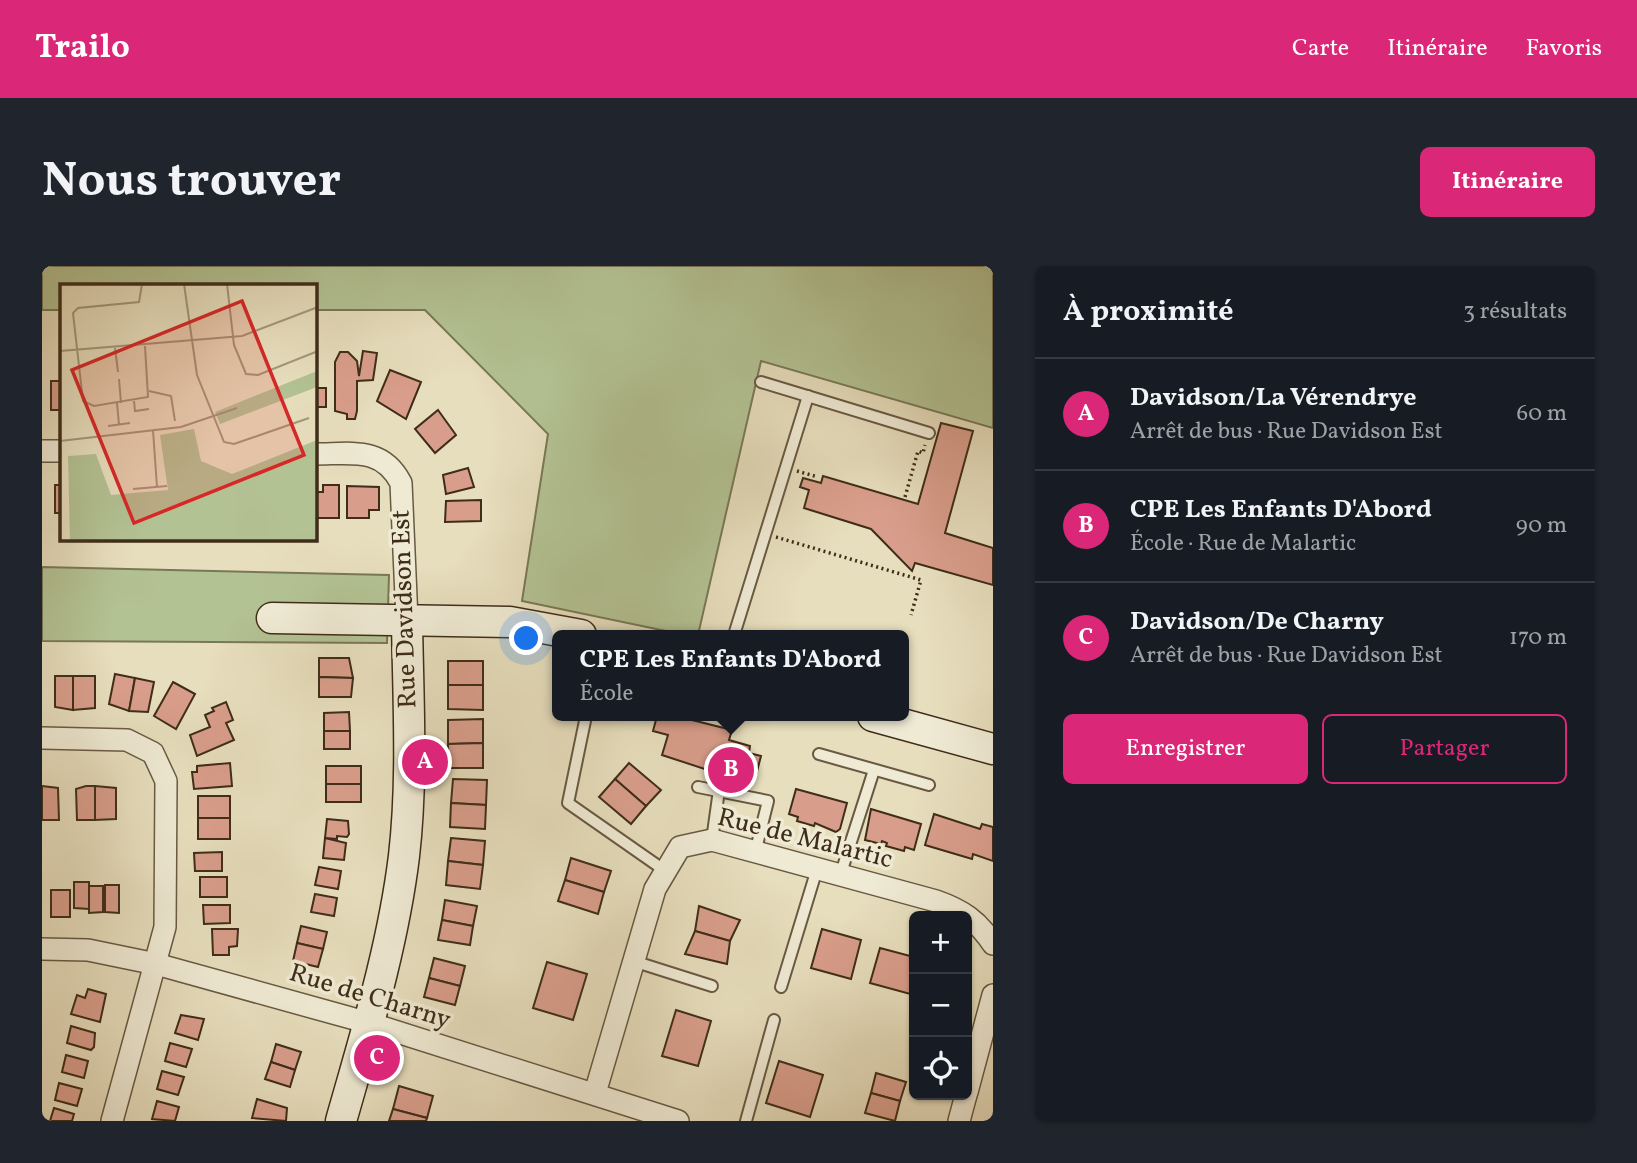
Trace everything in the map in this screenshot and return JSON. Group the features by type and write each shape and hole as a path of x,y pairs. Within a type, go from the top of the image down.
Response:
{"street":[{"path":"42,451 60,451"},
{"name":"Rue Davidson Est","path":"317,454 374,456 387,461 394,470 401,483 407,620 409,782 404,854 391,937 341,1121"},
{"path":"271,618 510,622 554,630"},
{"path":"891,721 993,749"},
{"path":"42,738 127,740 153,753 162,766 166,781 164,927 112,1121"},
{"name":"Rue de Malartic","path":"595,1093 655,889 680,847 712,840 956,908 979,923 993,944"},
{"name":"Rue de Charny","path":"42,949 88,950 156,964 369,1023 406,1037 595,1093 678,1121"},
{"path":"972,1071 993,995"},
{"path":"959,1121 964,1100"}],"lane":[{"path":"761,382 929,433"},
{"path":"736,630 808,396"},
{"path":"585,721 568,803 664,870"},
{"path":"819,754 929,785"},
{"path":"840,876 874,769"},
{"path":"698,787 768,801 755,853"},
{"path":"712,840 719,790"},
{"path":"781,988 817,869"},
{"path":"633,961 712,986"},
{"path":"746,1121 774,1020"}],"path":[{"path":"905,498 918,451 923,453 929,433"},
{"path":"785,468 818,477"},
{"path":"765,534 920,579 911,615"}],"green space":[{"path":"42,266 993,266 993,428 761,361 699,630 661,630 522,601 548,434 425,310 317,310 317,284 60,284 60,310 42,310"},
{"path":"42,567 389,575 387,643 42,641"}],"building":[{"path":"363,351 377,353 373,380 357,381 355,419 347,419 347,414 335,411 335,362 340,352 348,352 357,361 359,376"},
{"path":"390,370 421,382 406,419 377,401"},
{"path":"51,381 60,381 60,410 51,410"},
{"path":"317,388 326,388 326,407 317,407"},
{"path":"438,410 456,435 435,453 415,429"},
{"path":"941,423 973,431 945,533 993,548 993,585 915,563 912,571 871,529 804,508 809,490 800,487 803,478 821,483 823,476 918,504"},
{"path":"468,468 474,487 446,494 443,475"},
{"path":"55,485 60,485 60,513 55,513"},
{"path":"323,485 339,485 339,518 317,518 317,492 323,492"},
{"path":"347,486 379,487 379,510 369,510 369,518 347,518"},
{"path":"481,500 481,521 445,522 446,501"},
{"path":"319,658 349,658 353,678 319,677"},
{"path":"448,661 483,661 483,685 448,685"},
{"path":"115,674 135,678 129,711 109,704"},
{"path":"55,676 73,676 73,710 55,707"},
{"path":"73,676 95,676 95,708 73,710"},
{"path":"319,677 353,678 351,697 319,697"},
{"path":"135,678 154,682 148,712 129,711"},
{"path":"173,682 195,694 176,729 154,716"},
{"path":"448,685 483,685 483,710 448,709"},
{"path":"226,702 233,720 226,723 234,740 197,756 190,735 210,727 205,715 214,711 212,708"},
{"path":"349,712 350,731 324,731 324,713"},
{"path":"483,719 483,743 448,744 448,720"},
{"path":"656,721 696,721 732,730 729,740 750,746 749,753 761,756 755,779 721,772 720,774 662,755 668,735 653,731"},
{"path":"324,731 350,731 350,749 324,749"},
{"path":"483,743 483,768 448,768 448,744"},
{"path":"230,763 232,786 194,789 192,772 197,772 197,766"},
{"path":"629,763 661,790 646,806 615,779"},
{"path":"326,766 361,766 361,784 326,784"},
{"path":"453,779 487,780 486,805 451,803"},
{"path":"615,779 646,806 631,824 599,797"},
{"path":"326,784 361,784 361,802 326,802"},
{"path":"42,786 58,788 59,820 42,820"},
{"path":"95,786 95,820 77,820 76,789"},
{"path":"95,786 116,788 116,819 95,820"},
{"path":"796,789 847,803 840,829 836,832 815,823 814,826 797,821 798,817 789,814"},
{"path":"198,796 230,796 230,818 198,818"},
{"path":"451,803 486,805 485,829 450,827"},
{"path":"871,809 921,824 914,850 905,847 904,851 886,846 887,843 882,841 881,844 865,840"},
{"path":"934,814 980,829 982,824 993,827 993,861 973,854 972,859 925,845"},
{"path":"198,818 230,818 230,839 198,839"},
{"path":"327,819 348,821 347,837 325,838"},
{"path":"325,838 346,843 344,860 323,858"},
{"path":"451,838 485,841 483,865 448,861"},
{"path":"222,852 222,871 195,871 194,853"},
{"path":"571,858 611,871 604,892 565,880"},
{"path":"448,861 483,865 480,889 446,885"},
{"path":"319,867 341,871 338,889 315,885"},
{"path":"200,877 227,877 227,897 200,897"},
{"path":"565,880 604,892 598,914 558,901"},
{"path":"74,882 89,882 89,909 74,908"},
{"path":"105,885 119,885 119,913 105,912"},
{"path":"89,886 103,886 103,912 89,913"},
{"path":"51,890 70,890 70,917 51,917"},
{"path":"315,894 337,898 334,916 311,912"},
{"path":"445,900 477,906 473,926 442,920"},
{"path":"203,905 230,905 230,923 204,924"},
{"path":"699,906 740,920 730,941 695,931"},
{"path":"442,920 473,926 470,945 438,940"},
{"path":"301,926 327,932 323,949 297,943"},
{"path":"212,929 238,929 237,946 229,947 229,955 213,955"},
{"path":"822,929 861,940 851,979 811,968"},
{"path":"695,931 730,941 727,964 685,954"},
{"path":"297,943 323,949 318,967 293,961"},
{"path":"880,948 909,956 909,994 870,983"},
{"path":"434,958 465,966 460,986 429,978"},
{"path":"547,962 587,974 573,1020 533,1008"},
{"path":"429,978 460,986 455,1005 424,997"},
{"path":"88,989 106,994 100,1022 71,1014 77,995 85,998"},
{"path":"676,1010 711,1021 698,1066 662,1056"},
{"path":"181,1015 204,1019 198,1040 175,1033"},
{"path":"71,1026 95,1033 94,1047 91,1050 67,1043"},
{"path":"170,1043 192,1049 186,1067 165,1061"},
{"path":"276,1044 301,1052 295,1070 271,1062"},
{"path":"66,1055 88,1061 84,1078 62,1072"},
{"path":"779,1061 823,1075 810,1117 766,1103"},
{"path":"271,1062 295,1070 290,1087 265,1079"},
{"path":"162,1071 184,1077 178,1095 157,1089"},
{"path":"876,1073 906,1082 900,1101 871,1093"},
{"path":"59,1083 82,1089 77,1106 55,1100"},
{"path":"399,1086 433,1096 427,1118 393,1109"},
{"path":"871,1093 900,1101 895,1121 865,1113"},
{"path":"257,1099 287,1108 286,1121 252,1118"},
{"path":"157,1101 179,1107 175,1121 152,1119"},
{"path":"54,1108 74,1114 72,1121 50,1121"},
{"path":"393,1109 427,1118 426,1121 389,1121"}],"place":[{"name":"Davidson/La Vérendrye","path":"425,762"},
{"name":"CPE Les Enfants D'Abord","path":"731,770"},
{"name":"Davidson/De Charny","path":"377,1058"}]}
